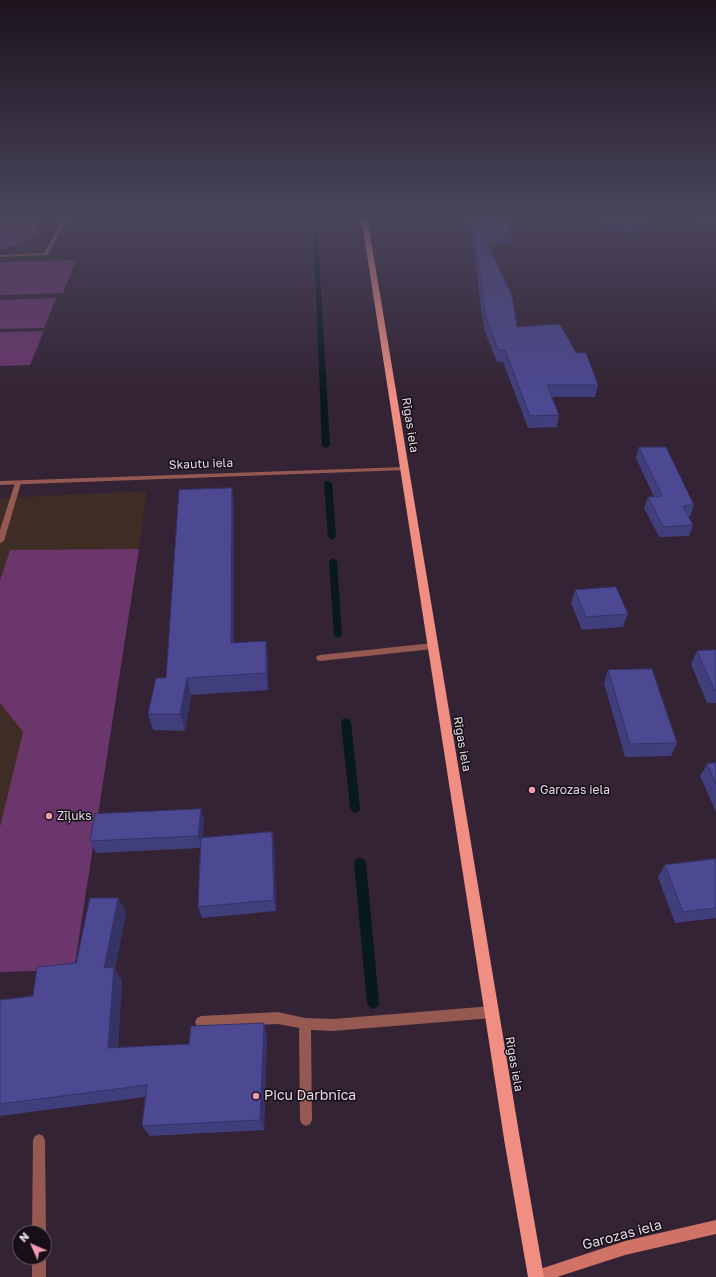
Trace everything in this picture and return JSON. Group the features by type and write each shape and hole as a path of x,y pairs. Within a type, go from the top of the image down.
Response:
{"main road":[{"name":"Rīgas iela","path":"373,276 513,1145 537,1277"},
{"name":"Garozas iela","path":"537,1277 625,1248 716,1227"}],"street":[{"name":"Skautu iela","path":"0,483 404,469"},
{"path":"0,541 18,482"},
{"path":"320,658 433,646"},
{"path":"201,1022 278,1018 305,1024 333,1025 492,1012"},
{"path":"305,1024 306,1120"},
{"path":"39,1140 39,1225"},
{"path":"39,1265 39,1277"}],"shaded area":[{"path":"0,276 70,276 63,293 0,295"},
{"path":"56,298 44,328 0,329 0,300"},
{"path":"44,331 30,365 0,366 0,332"},
{"name":"Zīļuks","path":"147,491 122,662 0,972 0,498"},
{"name":"Zīļuks","path":"139,549 74,970 0,972 0,827 23,732 0,703 0,581 10,550"}],"building":[{"path":"480,276 502,276 512,296 517,327 560,324 576,353 586,353 598,385 547,385 559,415 530,416 505,350 498,350 486,317"},
{"path":"639,447 666,447 694,505 683,506 693,525 663,527 648,497 662,496"},
{"path":"232,488 231,643 266,641 266,673 187,678 180,714 148,714 156,678 166,678 179,490"},
{"path":"616,587 628,614 586,617 575,590"},
{"path":"716,650 716,690 714,690 697,651"},
{"path":"652,669 677,743 630,744 608,670"},
{"path":"716,763 716,784 707,764"},
{"path":"201,809 198,836 90,841 95,814"},
{"path":"272,832 274,900 198,907 201,838"},
{"path":"716,859 716,908 683,912 665,865"},
{"path":"90,898 118,898 104,968 114,967 108,1048 189,1044 191,1026 264,1023 260,1120 142,1126 147,1085 0,1104 0,1000 33,996 37,967 76,963"}],"waterway":[{"path":"318,276 326,446"},
{"path":"328,483 332,537"},
{"path":"333,561 338,635"},
{"path":"346,722 355,808"},
{"path":"360,863 373,1003"}],"place":[{"name":"Garozas iela","path":"532,790"},
{"name":"Zīļuks","path":"49,816"},
{"name":"Picu Darbnīca","path":"256,1096"}]}
